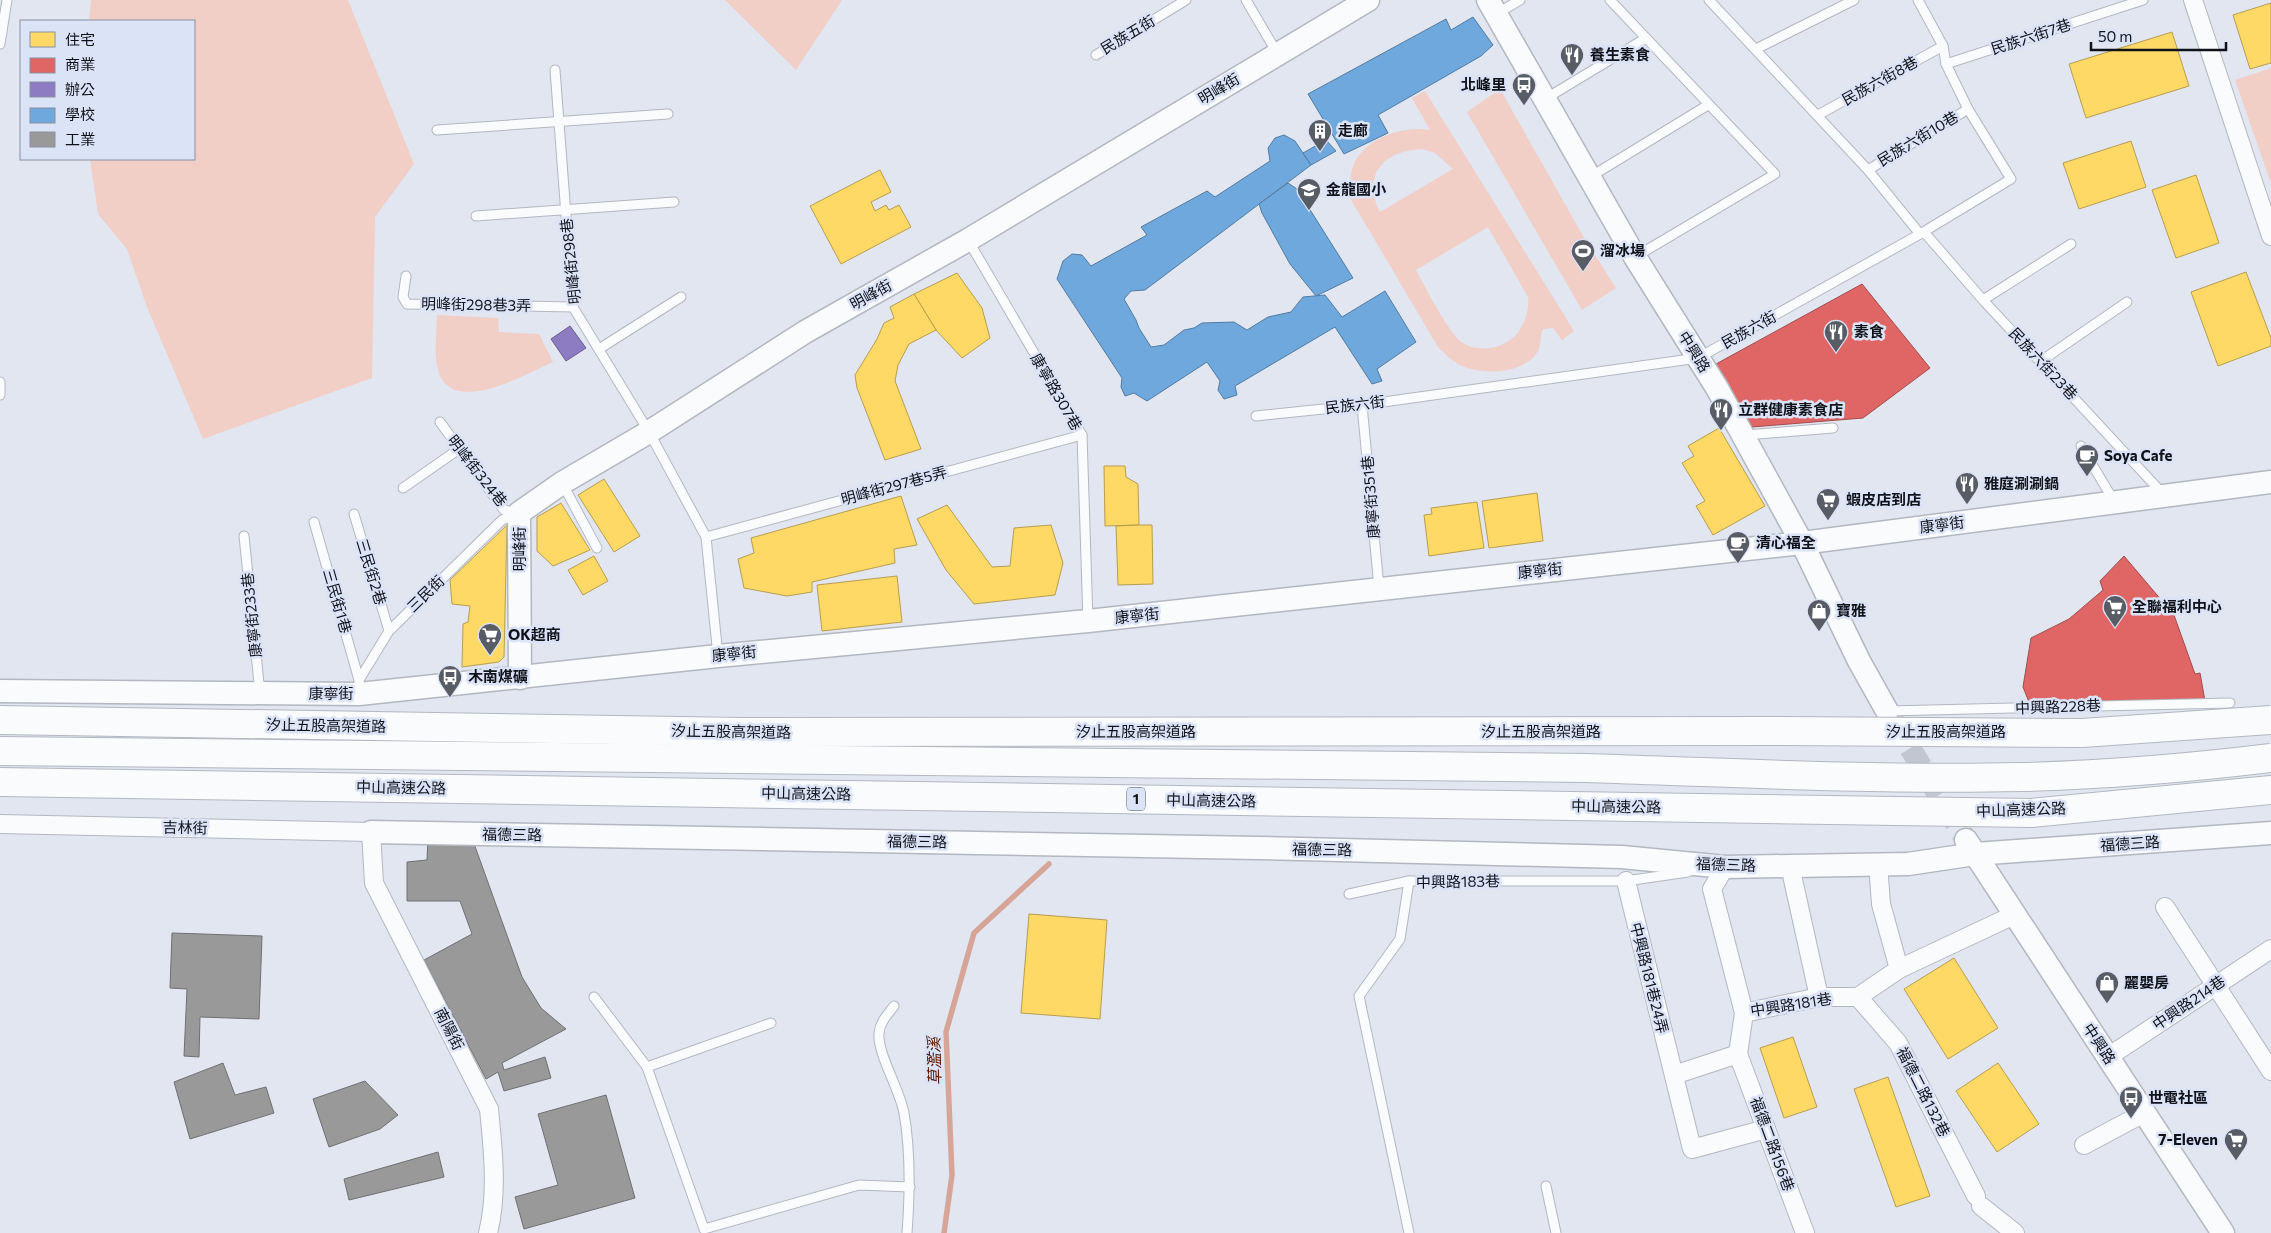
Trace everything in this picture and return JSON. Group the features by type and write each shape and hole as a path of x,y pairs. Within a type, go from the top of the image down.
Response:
{"highway":[{"name":"汐止五股高架道路","path":"0,720 742,732 1793,731 2082,733 2271,720"},
{"path":"0,751 1587,768 1840,777 2023,777 2202,766 2271,758"},
{"name":"中山高速公路","path":"0,782 2032,813 2271,790"}],"street":[{"name":"明峰街","path":"520,678 519,513 562,483 649,432 805,332 968,240 1368,0"},
{"path":"2193,0 2271,236"},
{"name":"中興路","path":"1492,7 1635,257 1698,358 1742,435 1802,543 1859,661 1887,711"},
{"name":"康寧街","path":"0,690 260,694 520,678 718,656 1088,621 1802,543 2271,482"},
{"name":"吉林街","path":"0,824 371,832"},
{"name":"福德三路","path":"371,832 1258,848 1612,857 1725,867 1908,864 1971,847 2271,834"},
{"name":"南陽街","path":"371,832 374,883 489,1109 493,1210 488,1233"},
{"name":"中興路","path":"1971,847 2223,1233"},
{"path":"1878,864 1881,904 1898,969"},
{"path":"1790,866 1818,998"},
{"path":"1725,867 1712,889 1744,1013"},
{"name":"中興路181巷24弄","path":"1626,881 1692,1149 1766,1129"},
{"path":"2165,907 2271,1071"},
{"path":"1858,997 1898,969 2014,915"},
{"name":"中興路214巷","path":"2108,1057 2271,949"},
{"name":"中興路181巷","path":"1738,1054 1744,1013 1818,998 1858,997"},
{"name":"福德二路132巷","path":"1858,997 1898,1043 1978,1201 2016,1233"},
{"path":"1674,1074 1738,1054"},
{"name":"福德二路156巷","path":"1738,1054 1805,1233"},
{"path":"2084,1145 2144,1112"}],"lane":[{"path":"0,44 7,0"},
{"name":"民族五街","path":"1096,55 1186,0"},
{"path":"1246,0 1278,54"},
{"path":"1492,7 1520,0"},
{"path":"1610,0 1775,174 1635,257"},
{"name":"民族六街23巷","path":"1709,0 1818,115 1922,233 2164,496"},
{"path":"1756,49 1854,0"},
{"name":"民族六街","path":"1256,416 1362,405 1698,358 1922,233 2011,178 1968,109 1946,64 1943,46 1918,0"},
{"name":"民族六街7巷","path":"1946,64 2143,0"},
{"path":"1545,100 1646,38"},
{"name":"民族六街8巷","path":"1818,115 1943,46"},
{"name":"明峰街298巷","path":"555,70 573,307 649,432 706,537"},
{"path":"1590,177 1708,105"},
{"name":"民族六街10巷","path":"1868,170 1968,109"},
{"path":"436,130 668,114"},
{"path":"476,216 674,202"},
{"name":"康寧路307巷","path":"968,240 1082,435 1088,621"},
{"path":"1983,300 2071,244"},
{"name":"明峰街298巷3弄","path":"406,276 404,297 407,304 573,307"},
{"path":"599,349 681,296"},
{"path":"2041,362 2127,302"},
{"path":"0,382 0,395"},
{"name":"康寧街351巷","path":"1362,405 1379,589"},
{"name":"明峰街324巷","path":"440,422 504,510 519,513"},
{"path":"1742,435 1832,428"},
{"name":"明峰街297巷5弄","path":"706,537 1082,435"},
{"path":"2082,446 2116,503"},
{"path":"403,488 459,449"},
{"path":"562,483 597,548"},
{"name":"三民街","path":"359,687 389,630 502,520 519,513"},
{"name":"三民街2巷","path":"354,514 389,630"},
{"name":"三民街1巷","path":"314,522 359,687"},
{"name":"康寧街233巷","path":"244,536 260,694"},
{"path":"706,537 718,656"},
{"name":"中興路228巷","path":"1887,711 2230,703"},
{"name":"中興路183巷","path":"1409,1233 1359,996 1400,939 1409,881 1626,881 1725,867"},
{"path":"1349,894 1409,881"},
{"path":"594,997 647,1067 701,1231 859,1185 910,1187"},
{"path":"894,1006 884,1019 879,1032 880,1043 899,1094 904,1114 910,1187 908,1233"},
{"path":"647,1067 771,1022"},
{"path":"1546,1186 1556,1233"}],"shaded area":[{"path":"91,0 348,0 414,164 375,217 372,378 203,439 147,307 127,249 98,214 90,160 195,160 195,20 89,20"},
{"path":"725,0 842,0 796,70"},
{"path":"2271,68 2271,183 2235,80"},
{"path":"1500,89 1583,236 1616,288 1582,310 1467,112"},
{"path":"1425,91 1574,331 1562,340 1553,328 1543,329 1538,351 1529,361 1521,366 1501,371 1480,371 1462,366 1449,358 1438,347 1350,198 1352,169 1360,154 1367,147 1392,133 1412,129 1430,130 1412,98","holes":["1423,149 1435,153 1453,169 1380,212 1373,187 1375,176 1380,167 1397,154 1409,150","1488,227 1528,297 1528,307 1526,318 1521,328 1509,341 1493,347 1477,348 1469,346 1456,337 1439,313 1416,270"]},
{"path":"437,315 498,318 499,332 539,334 553,362 507,383 488,389 471,392 455,390 443,381 437,365"}],"building: 住宅":[{"path":"2271,3 2271,63 2250,69 2233,15"},
{"path":"2172,32 2189,86 2086,118 2069,64"},
{"path":"2131,141 2146,187 2079,209 2063,163"},
{"path":"880,170 891,192 871,202 875,211 886,205 889,210 899,205 911,227 841,264 810,206"},
{"path":"2196,175 2219,243 2176,258 2152,190"},
{"path":"2246,272 2271,338 2271,346 2218,366 2191,292"},
{"path":"957,273 982,308 990,338 962,358 936,330 914,294"},
{"path":"914,294 936,330 909,344 898,365 895,381 921,449 885,460 857,388 855,375 877,339 884,323 894,318 890,307"},
{"path":"1719,428 1765,506 1713,535 1696,506 1705,501 1682,463 1694,456 1688,446"},
{"path":"1104,466 1125,466 1126,477 1138,484 1139,525 1105,526"},
{"path":"604,479 640,536 614,552 578,495"},
{"path":"1537,493 1543,541 1489,548 1482,501"},
{"path":"901,496 917,545 894,549 895,563 812,582 812,592 787,596 744,588 738,559 754,553 751,538"},
{"path":"1477,502 1484,548 1429,556 1424,515 1432,514 1431,508"},
{"path":"561,503 590,550 553,566 537,551 537,517"},
{"path":"947,505 992,567 1010,566 1014,528 1051,525 1063,563 1055,595 974,604 946,570 917,519"},
{"path":"507,525 504,657 499,662 462,667 463,624 468,622 470,606 452,604 450,580"},
{"path":"1152,525 1153,584 1118,585 1116,526"},
{"path":"594,556 608,581 583,595 568,570"},
{"path":"897,576 902,622 822,631 817,585"},
{"path":"1029,914 1107,920 1100,1019 1021,1013"},
{"path":"1954,958 1998,1028 1948,1059 1904,989"},
{"path":"1793,1037 1817,1107 1784,1118 1760,1048"},
{"path":"1998,1063 2039,1124 1997,1152 1956,1091"},
{"path":"1888,1077 1930,1196 1896,1207 1854,1089"}],"building: 商業":[{"path":"1862,284 1930,368 1863,418 1752,427 1716,364"},
{"name":"全聯福利中心","path":"2124,556 2174,615 2195,674 2200,673 2205,701 2029,702 2023,687 2031,638 2069,619 2103,590 2100,581"}],"building: 辦公":[{"path":"570,326 586,348 566,361 551,339"}],"building: 學校":[{"path":"1473,17 1493,45 1481,56 1378,115 1388,133 1344,154 1308,94 1446,19 1451,30"},
{"path":"1284,135 1295,141 1311,165 1145,290 1131,291 1124,299 1151,347 1164,345 1184,330 1194,328 1202,323 1234,322 1247,330 1268,317 1291,312 1303,297 1325,295 1342,317 1385,291 1416,342 1377,369 1382,381 1372,384 1335,327 1235,386 1237,395 1224,399 1218,390 1220,381 1207,362 1147,401 1134,393 1125,396 1121,387 1122,378 1057,279 1063,261 1072,254 1082,255 1091,266 1147,235 1141,227 1207,191 1215,197 1270,161 1268,148 1275,138"},
{"name":"走廊","path":"1326,140 1336,151 1311,165 1303,153"},
{"path":"1288,183 1297,189 1353,278 1316,296 1290,264 1259,204"}],"building: 工業":[{"path":"428,838 472,838 522,977 541,1008 566,1029 502,1063 504,1070 545,1057 551,1078 504,1091 498,1072 486,1079 424,960 472,934 460,901 407,901 407,862 427,860"},
{"path":"172,933 262,936 259,1019 200,1017 199,1057 184,1056 187,989 170,988"},
{"path":"223,1063 235,1095 266,1087 274,1113 190,1139 174,1082"},
{"path":"365,1081 398,1115 380,1129 329,1147 313,1099"},
{"path":"606,1095 635,1198 524,1229 515,1197 558,1185 538,1114"},
{"path":"438,1152 444,1177 349,1200 344,1179"}],"waterway":[{"name":"草濫溪","path":"944,1233 952,1175 946,1032 974,933 1049,864"}],"tunnel":[{"path":"1893,720 1966,840"}],"place":[{"name":"養生素食","path":"1572,76"},
{"name":"北峰里","path":"1524,106"},
{"name":"走廊","path":"1320,152"},
{"name":"金龍國小","path":"1309,211"},
{"name":"溜冰場","path":"1583,272"},
{"name":"素食","path":"1836,353"},
{"name":"立群健康素食店","path":"1721,431"},
{"name":"Soya Cafe","path":"2087,477"},
{"name":"雅庭涮涮鍋","path":"1967,505"},
{"name":"蝦皮店到店","path":"1828,521"},
{"name":"清心福全","path":"1738,564"},
{"name":"全聯福利中心","path":"2115,628"},
{"name":"寶雅","path":"1819,632"},
{"name":"OK超商","path":"490,656"},
{"name":"木南煤礦","path":"450,698"},
{"name":"麗嬰房","path":"2107,1004"},
{"name":"世電社區","path":"2131,1119"},
{"name":"7-Eleven","path":"2236,1161"}]}
